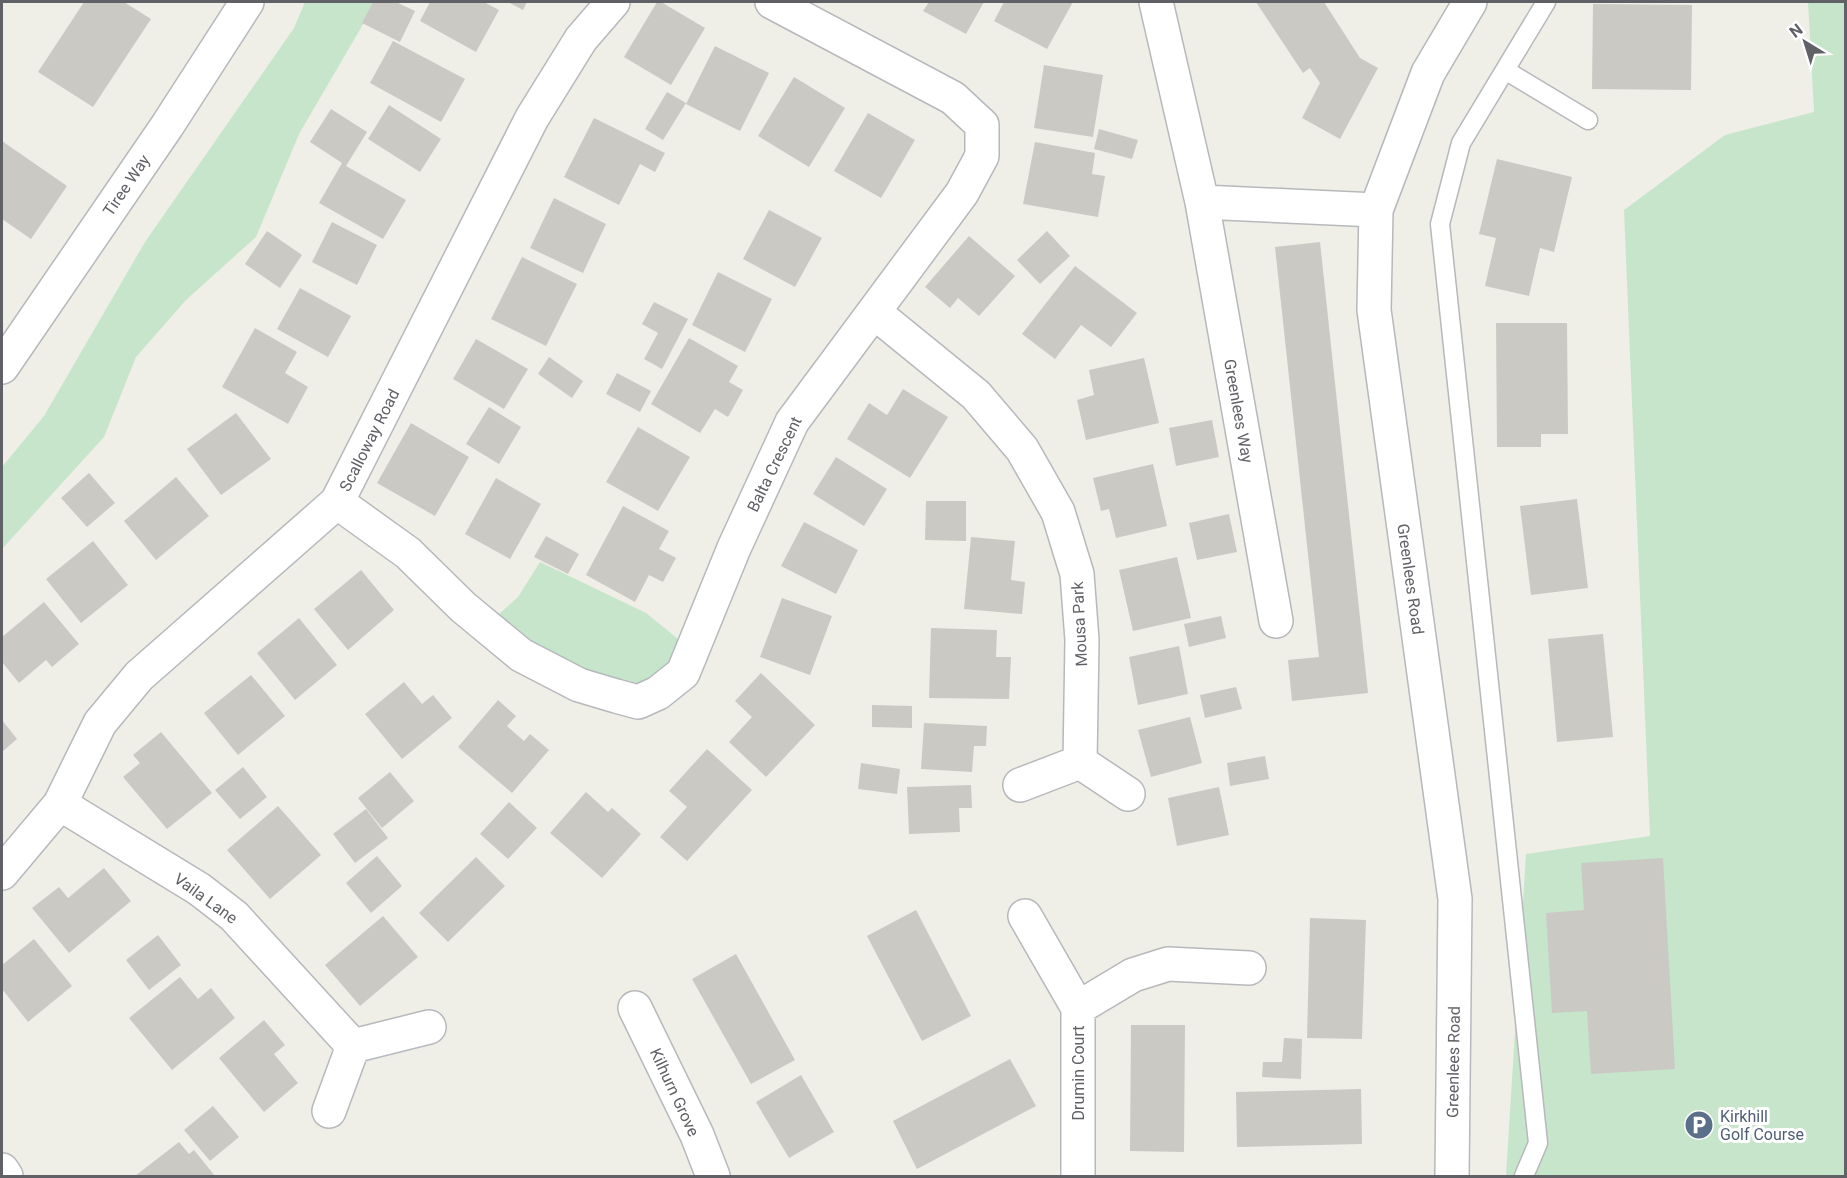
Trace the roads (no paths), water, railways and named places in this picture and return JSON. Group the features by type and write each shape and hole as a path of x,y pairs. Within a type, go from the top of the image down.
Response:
{"street":[{"name":"Tiree Way","path":"7,348 167,126 247,2"},
{"name":"Scalloway Road","path":"2,873 60,804 100,723 139,676 337,502 532,118 581,39 613,2"},
{"name":"Balta Crescent","path":"337,502 408,553 463,607 521,655 579,685 638,702 658,693 683,673 734,548 792,422 962,193 982,156 982,125 953,98 772,2"},
{"name":"Greenlees Way","path":"1156,2 1202,202 1276,621"},
{"name":"Greenlees Road","path":"1452,1176 1455,899 1374,310 1376,210 1428,73 1470,2"},
{"path":"1202,202 1376,210"},
{"name":"Mousa Park","path":"874,312 976,395 1022,448 1058,512 1077,574 1083,640 1080,762"},
{"path":"1020,785 1080,762 1128,794"},
{"name":"Vaila Lane","path":"60,804 199,889 234,916 352,1046"},
{"path":"1024,916 1078,1008"},
{"name":"Drumin Court","path":"1078,1176 1078,1008 1133,975 1168,964 1250,968"},
{"name":"Kilhurn Grove","path":"635,1008 696,1135 713,1176"},
{"path":"329,1111 352,1046 429,1028"},
{"path":"2,1170 6,1176"}],"lane":[{"path":"1524,1176 1538,1143 1440,224 1461,143 1546,2"},
{"path":"1505,70 1588,120"}],"place":[{"name":"Kirkhill Golf Course","path":"1699,1125"}]}
